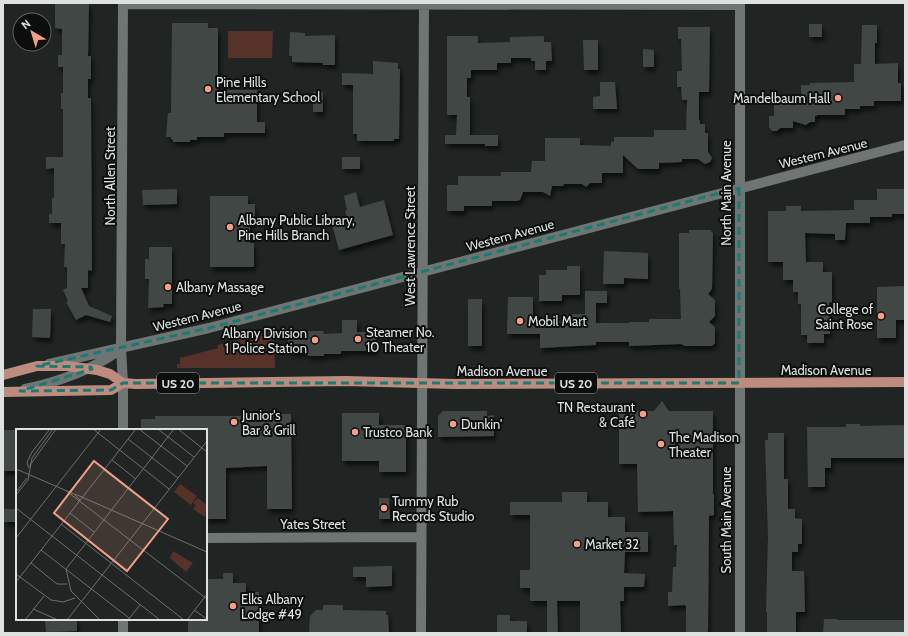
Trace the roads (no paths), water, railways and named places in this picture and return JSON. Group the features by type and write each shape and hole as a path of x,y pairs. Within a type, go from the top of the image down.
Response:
{"main road":[{"path":"38,366 90,368 110,374 123,383"},
{"name":"Western Avenue","path":"3,375 38,366"},
{"name":"Madison Avenue","path":"20,391 111,390 123,383 346,381 423,383 905,382"},
{"name":"Western Avenue","path":"3,392 20,391"}],"street":[{"name":"West Lawrence Street","path":"421,633 424,3"},
{"path":"124,4 740,4"},
{"name":"North Allen Street","path":"123,429 121,348 124,4"},
{"name":"North Main Avenue","path":"739,383 740,4"},
{"name":"Western Avenue","path":"38,366 215,326 905,145"},
{"name":"Western Avenue","path":"20,391 40,386 90,368 106,360 121,348"},
{"name":"South Main Avenue","path":"739,383 740,633"},
{"name":"Yates Street","path":"207,538 421,537"},
{"path":"123,620 123,633"}],"place":[{"name":"Pine Hills Elementary School","path":"208,89"},
{"name":"Mandelbaum Hall","path":"838,98"},
{"name":"Albany Public Library, Pine Hills Branch","path":"230,227"},
{"name":"Albany Massage","path":"168,287"},
{"name":"College of Saint Rose","path":"881,316"},
{"name":"Mobil Mart","path":"520,321"},
{"name":"Steamer No. 10 Theater","path":"358,339"},
{"name":"Albany Division 1 Police Station","path":"315,340"},
{"name":"TN Restaurant & Café","path":"643,414"},
{"name":"Junior's Bar & Grill","path":"234,422"},
{"name":"Dunkin'","path":"453,424"},
{"name":"Trustco Bank","path":"355,432"},
{"name":"The Madison Theater","path":"661,444"},
{"name":"Tummy Rub Records Studio","path":"384,508"},
{"name":"Market 32","path":"577,544"},
{"name":"Elks Albany Lodge #49","path":"233,606"}]}
